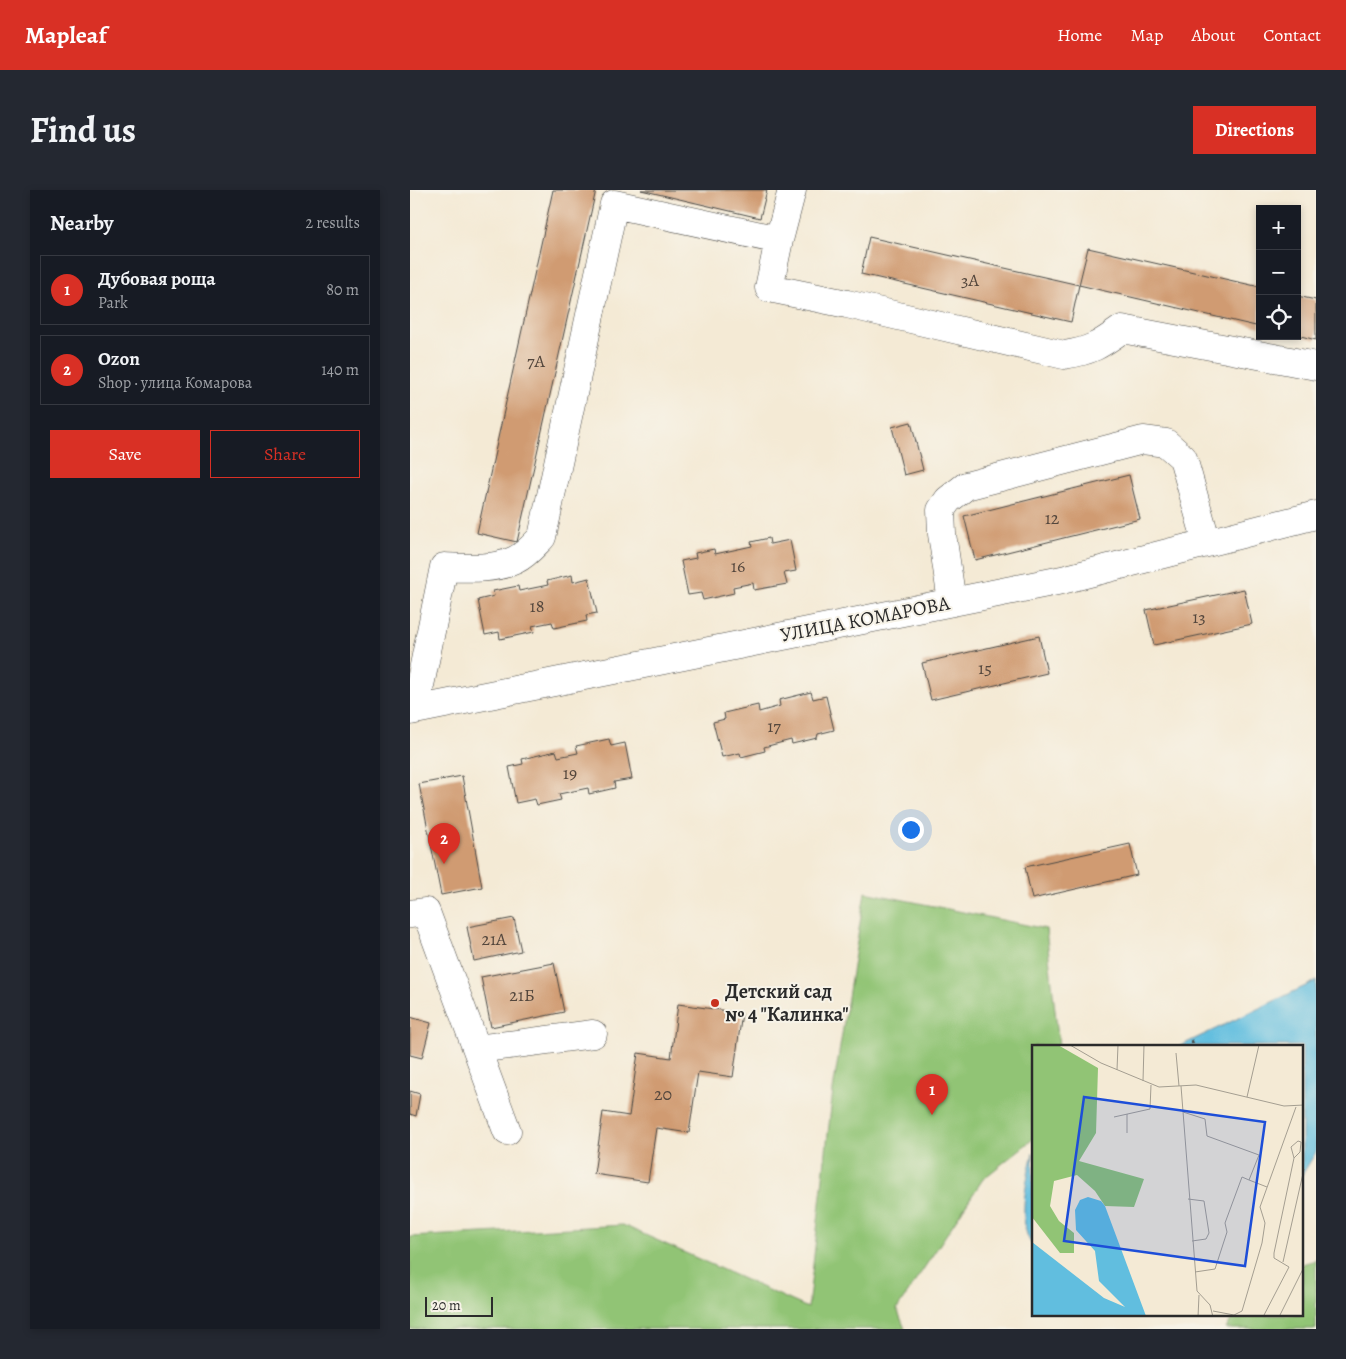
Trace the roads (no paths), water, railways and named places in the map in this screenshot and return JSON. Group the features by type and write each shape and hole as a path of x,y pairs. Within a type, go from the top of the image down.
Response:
{"street":[{"path":"792,190 769,288 848,304 1064,355 1085,352 1103,343 1122,329 1316,366"},
{"path":"412,711 444,567 493,566 515,560 529,551 542,537 614,204 779,240"},
{"path":"952,602 942,534 941,510 948,500 966,486 1143,440 1166,443 1183,458 1207,543"},
{"name":"УЛИЦА КОМАРОВА","path":"412,711 1062,580 1316,515"},
{"path":"410,914 426,912 507,1131"},
{"path":"477,1050 593,1034"}],"water":[{"path":"1316,981 1316,1152 1304,1172 1304,1045 1182,1045"},
{"path":"1032,1157 1032,1244 1025,1226 1024,1214"}],"place":[{"name":"Ozon","path":"444,864"},
{"name":"Детский сад № 4 \"Калинка\"","path":"715,1003"},
{"name":"Дубовая роща","path":"932,1115"}]}
